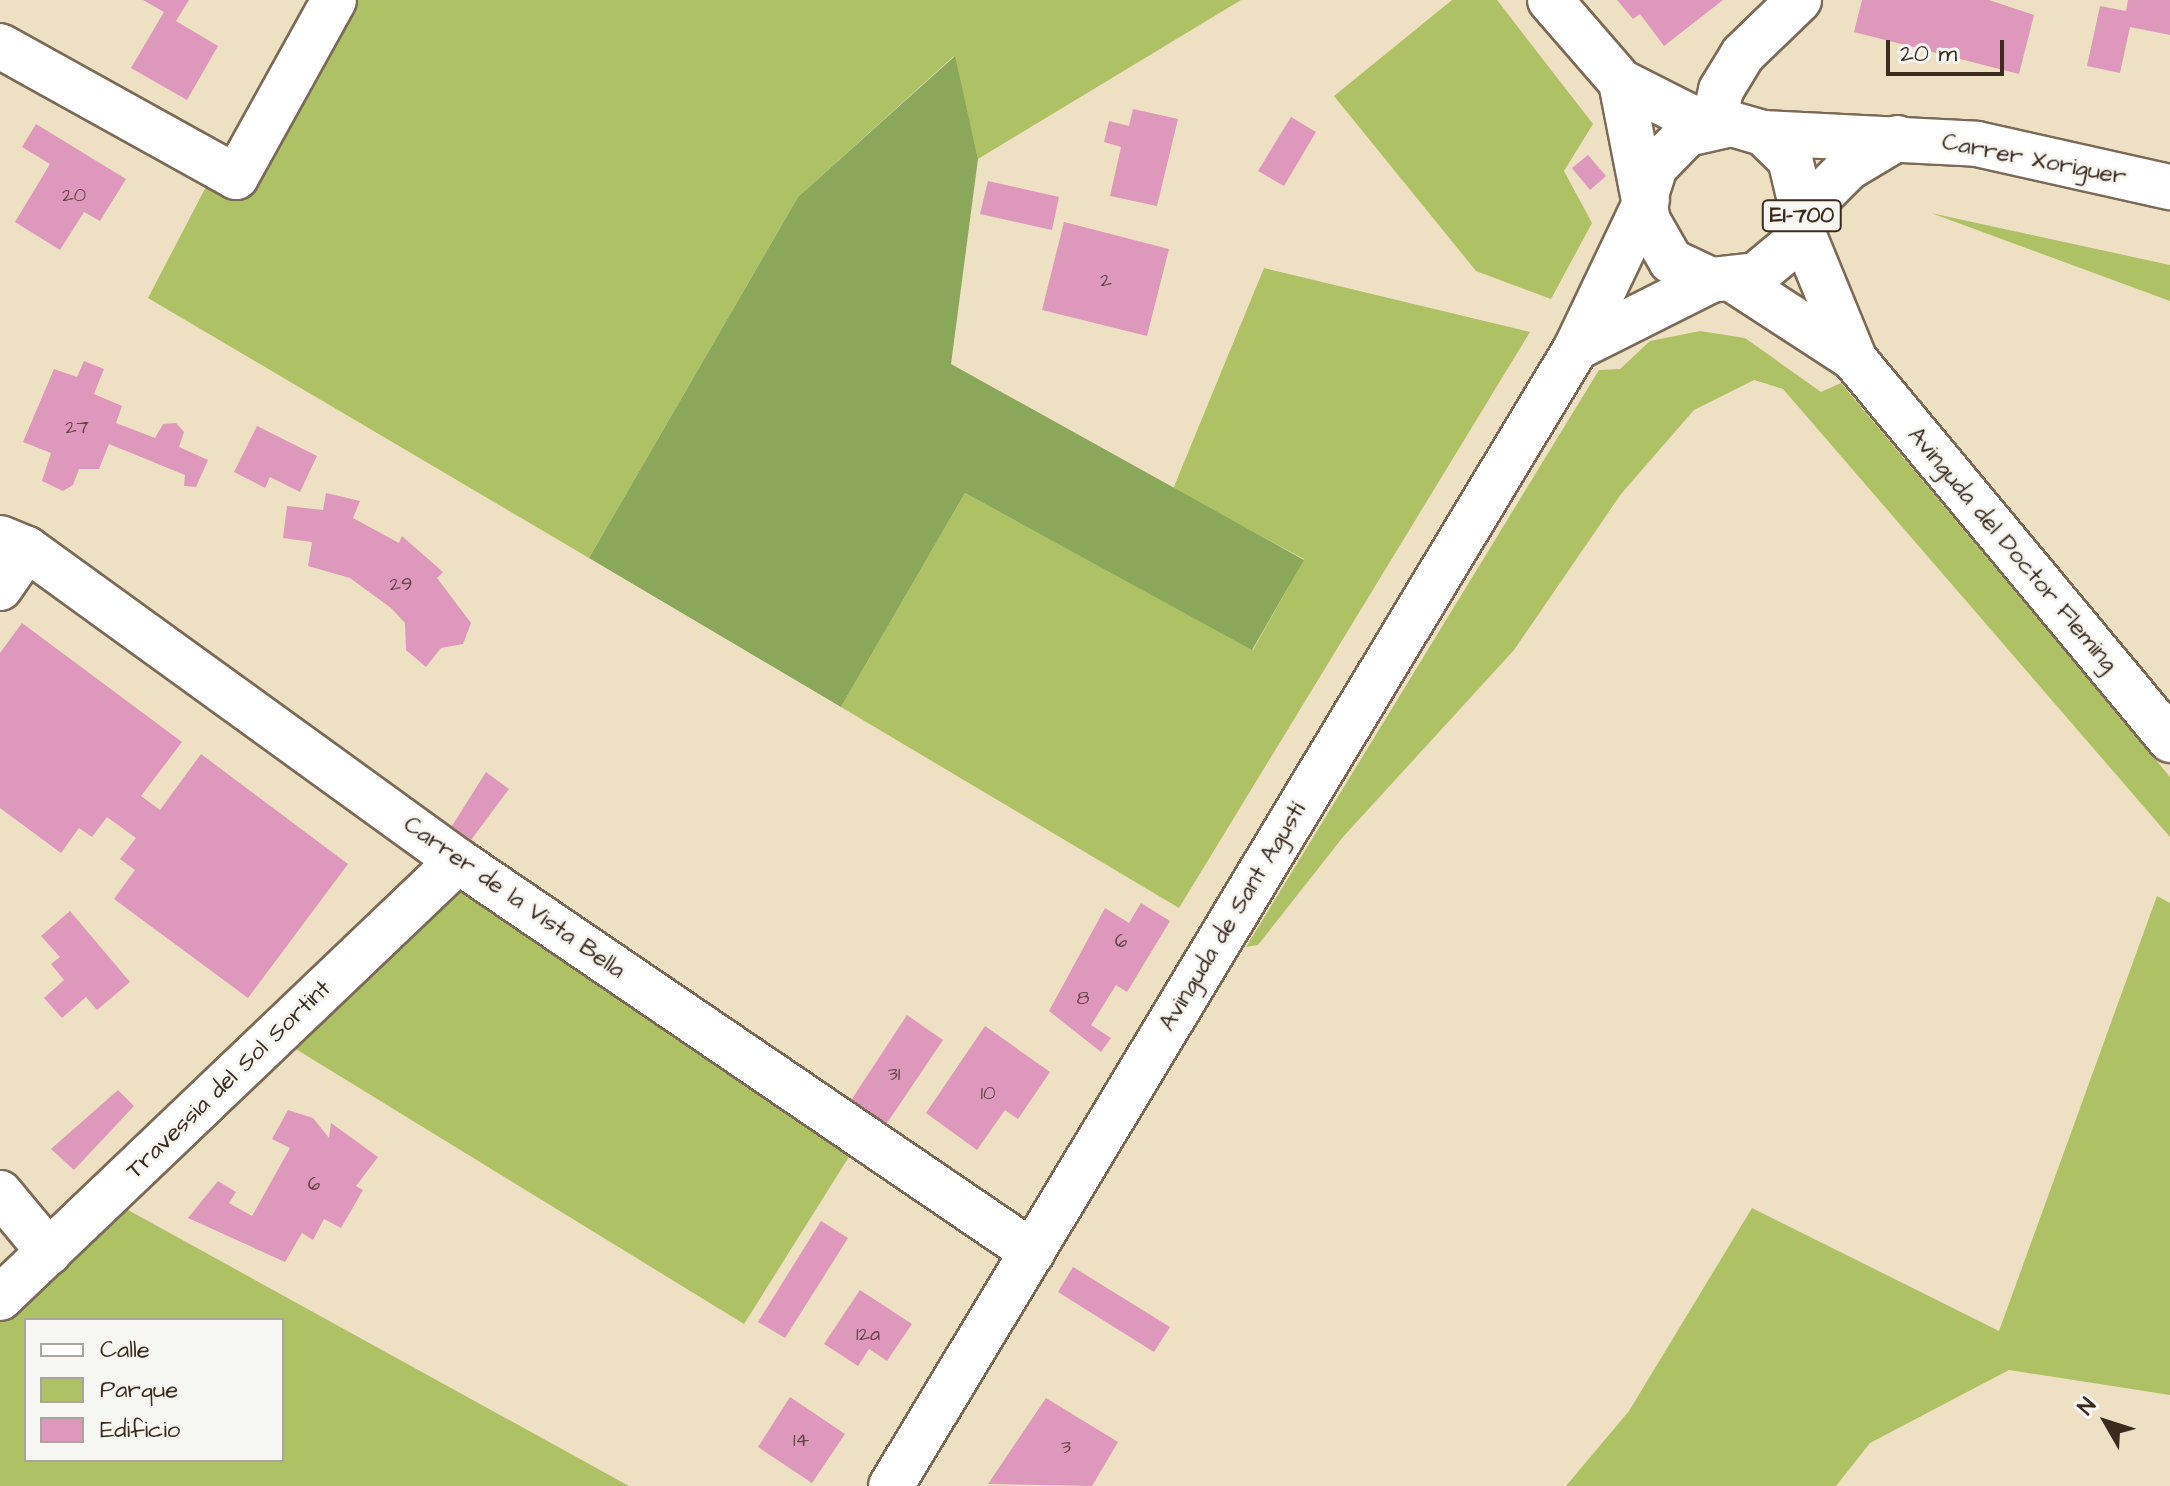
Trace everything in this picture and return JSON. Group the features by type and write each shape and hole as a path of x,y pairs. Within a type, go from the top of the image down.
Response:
{"street":[{"path":"0,46 236,177 334,0"},
{"name":"EI-700","path":"1550,0 1621,82 1711,125 1763,133 1795,167 1802,219 1776,263 1723,281 1671,261 1648,221 1647,194 1621,82"},
{"path":"1647,194 1668,148 1711,125 1721,90 1743,54 1799,0"},
{"name":"Carrer Xoriguer","path":"1763,133 1977,144 2170,187"},
{"path":"1802,219 1848,168 1898,138"},
{"name":"Avinguda de Sant Agustí","path":"891,1486 1576,348 1647,194"},
{"name":"Avinguda del Doctor Fleming","path":"1802,219 1855,360 2170,740"},
{"path":"1576,348 1723,281"},
{"name":"Avinguda del Doctor Fleming","path":"1723,281 1855,360"},
{"path":"0,588 14,544"},
{"name":"Carrer de la Vista Bella","path":"14,544 458,861 1032,1252"},
{"name":"Travessia del Sol Sortint","path":"0,1298 458,861"},
{"path":"0,1193 49,1252"}],"green space":[{"path":"354,0 1241,0 978,159 954,56 798,197 589,558 148,298 208,183"},
{"path":"1452,0 1497,0 1593,124 1564,171 1592,223 1551,299 1476,271 1334,96"},
{"path":"955,56 978,159 951,364 1304,560 1252,650 965,493 841,707 589,558 798,197"},
{"path":"1931,213 2170,265 2170,301"},
{"path":"1264,268 1530,332 1179,908 841,707 965,493 1253,650 1304,559 1173,489"},
{"path":"1700,331 1745,338 1821,392 1841,383 2170,777 2170,837 1783,389 1754,380 1694,410 1621,494 1514,650 1343,837 1258,945 1246,947 1599,370 1620,369 1650,341"},
{"path":"454,883 852,1152 744,1324 286,1043"},
{"path":"2157,896 2170,903 2170,1395 2009,1370 1870,1443 1836,1486 1566,1486 1629,1411 1752,1208 1999,1331"},
{"path":"119,1205 629,1486 0,1486 0,1315"}],"building":[{"path":"143,0 189,0 176,21 218,46 187,100 131,68 164,12"},
{"path":"1617,0 1723,0 1664,46 1640,14 1633,19"},
{"path":"1862,0 1989,0 2034,15 2019,74 1854,32"},
{"path":"2128,0 2170,0 2170,35 2130,27 2120,73 2087,66 2100,6 2126,11"},
{"path":"1133,109 1178,119 1157,206 1110,196 1121,147 1104,142 1109,121 1129,126"},
{"path":"1291,117 1316,132 1284,186 1258,171"},
{"path":"36,124 126,179 100,221 84,212 60,250 15,222 50,164 22,147"},
{"path":"1588,155 1606,176 1590,190 1572,168"},
{"path":"988,181 1059,197 1052,230 980,214"},
{"path":"1064,222 1169,249 1147,336 1042,310"},
{"path":"84,361 104,369 94,394 122,406 116,423 155,438 163,424 176,423 184,432 179,447 208,460 196,487 184,486 185,475 109,444 99,469 79,469 73,485 63,491 42,481 51,453 23,442 54,369 77,377"},
{"path":"257,426 317,456 300,492 270,477 265,488 234,472"},
{"path":"326,493 360,501 353,518 399,543 402,536 443,572 437,578 471,623 463,644 441,648 426,667 406,650 405,623 391,608 350,578 308,566 312,542 283,538 287,506 323,510"},
{"path":"22,623 182,742 141,796 160,810 201,754 348,864 248,998 114,899 135,870 120,859 136,838 107,817 92,837 79,828 61,853 0,808 0,653"},
{"path":"486,772 509,789 471,840 452,826"},
{"path":"1141,903 1170,921 1127,992 1116,985 1091,1025 1111,1038 1101,1052 1049,1011 1105,908 1129,923"},
{"path":"70,911 130,982 97,1010 86,997 62,1018 44,998 64,980 51,964 60,957 41,936"},
{"path":"907,1015 943,1040 881,1132 846,1108"},
{"path":"985,1026 1050,1072 1018,1119 1005,1110 977,1150 926,1113"},
{"path":"118,1090 134,1106 74,1170 51,1149"},
{"path":"288,1110 313,1118 329,1138 331,1123 378,1157 356,1186 363,1190 341,1228 324,1219 313,1240 302,1233 285,1262 188,1218 218,1181 236,1192 229,1203 252,1216 290,1148 272,1139"},
{"path":"821,1221 848,1238 785,1338 758,1322"},
{"path":"1073,1267 1170,1327 1154,1352 1058,1292"},
{"path":"860,1290 912,1324 887,1361 869,1349 858,1366 824,1344"},
{"path":"790,1397 845,1434 812,1483 758,1447"},
{"path":"1046,1398 1118,1442 1092,1486 988,1484"}]}
